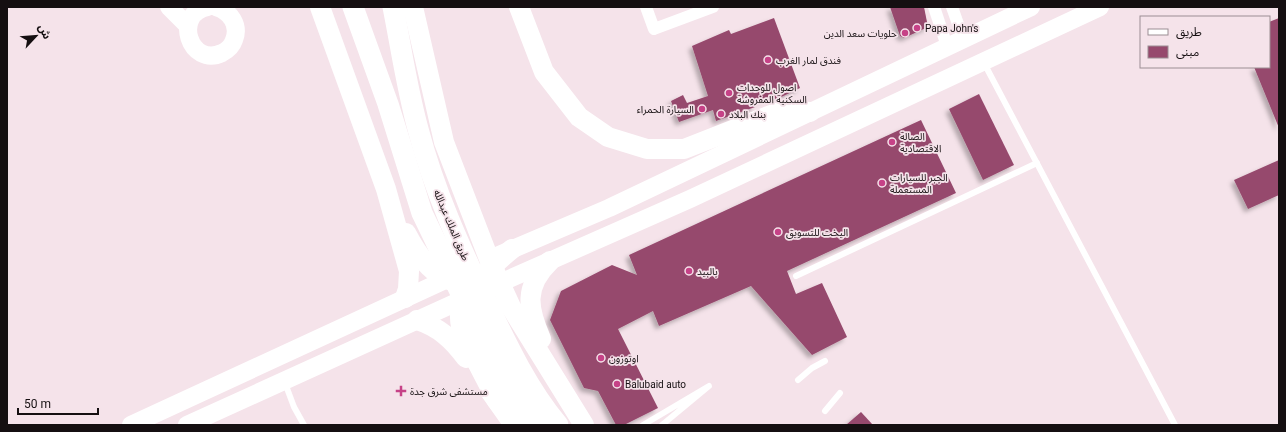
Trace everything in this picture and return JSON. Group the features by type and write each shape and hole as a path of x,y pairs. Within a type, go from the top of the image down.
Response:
{"highway":[{"path":"353,7 388,104 422,213 481,335 514,395 534,425"},
{"name":"طريق الملك عبدالله","path":"393,7 417,128 434,182 461,249 508,347 540,403 558,425"}],"main road":[{"path":"168,7 188,26"},
{"path":"208,7 228,13 235,24 236,36 230,48 225,52 213,55 195,49 189,38 188,26 194,14 208,7"},
{"path":"320,7 386,189 409,271 408,289 405,298"},
{"path":"413,7 436,111 455,174 494,270 511,307 560,388 585,424"},
{"path":"519,7 544,72 579,116 608,137 647,149 684,149 784,110 810,112"},
{"path":"187,425 417,320 472,290 494,270 512,249 609,208 963,38 1031,7"},
{"path":"131,425 447,278 550,261 690,200 1100,7"},
{"path":"386,189 402,207 411,223 419,233 430,237 442,237 456,226 460,216 455,185 455,174"},
{"path":"386,189 418,255 431,269 447,278 462,283 472,290"},
{"path":"550,261 535,281 530,304 532,317 560,388"},
{"path":"472,290 461,309 462,331 497,401"},
{"path":"417,320 440,330 455,343 514,425"},
{"path":"497,401 485,357 490,344 503,336 514,337 524,342 542,374 560,388"}],"street":[{"path":"646,7 654,29 713,7"},
{"path":"934,7 947,46"},
{"path":"952,7 963,38"}],"lane":[{"path":"984,62 1175,425"},
{"path":"796,276 1037,163"},
{"path":"798,380 812,368 825,361"},
{"path":"284,381 294,407 304,425"},
{"path":"643,425 709,386 662,425"},
{"path":"825,411 840,394"}],"building":[{"path":"890,7 924,7 928,27 904,38 900,36"},
{"path":"774,18 800,88 775,100 773,95 754,102 755,107 716,121 713,110 679,122 671,101 683,95 687,103 708,96 692,46 729,30 731,34"},
{"path":"1279,18 1279,128 1254,68 1270,68 1270,22"},
{"path":"979,94 1014,165 983,180 949,109"},
{"path":"921,120 956,193 787,271 796,294 822,283 847,337 812,355 751,286 659,326 653,311 618,329 658,408 624,425 616,425 598,391 584,388 550,320 561,291 612,265 637,275 629,255"},
{"path":"1279,160 1279,195 1248,209 1234,180"},
{"path":"861,412 873,425 846,425"}],"place":[{"name":"Papa John's","path":"917,28"},
{"name":"حلويات سعد الدين","path":"905,33"},
{"name":"فندق لمار الغرب","path":"768,60"},
{"name":"اصول للوحدات السكنية المفروشة","path":"729,93"},
{"name":"السيارة الحمراء","path":"702,109"},
{"name":"بنك البلاد","path":"721,114"},
{"name":"الصالة الاقتصادية","path":"892,142"},
{"name":"الجبر للسيارات المستعملة","path":"882,183"},
{"name":"اليخت للتسويق","path":"778,232"},
{"name":"بالبيد","path":"689,271"},
{"name":"اوتوزون","path":"601,358"},
{"name":"Balubaid auto","path":"617,384"},
{"name":"مستشفى شرق جدة","path":"401,391"}]}
